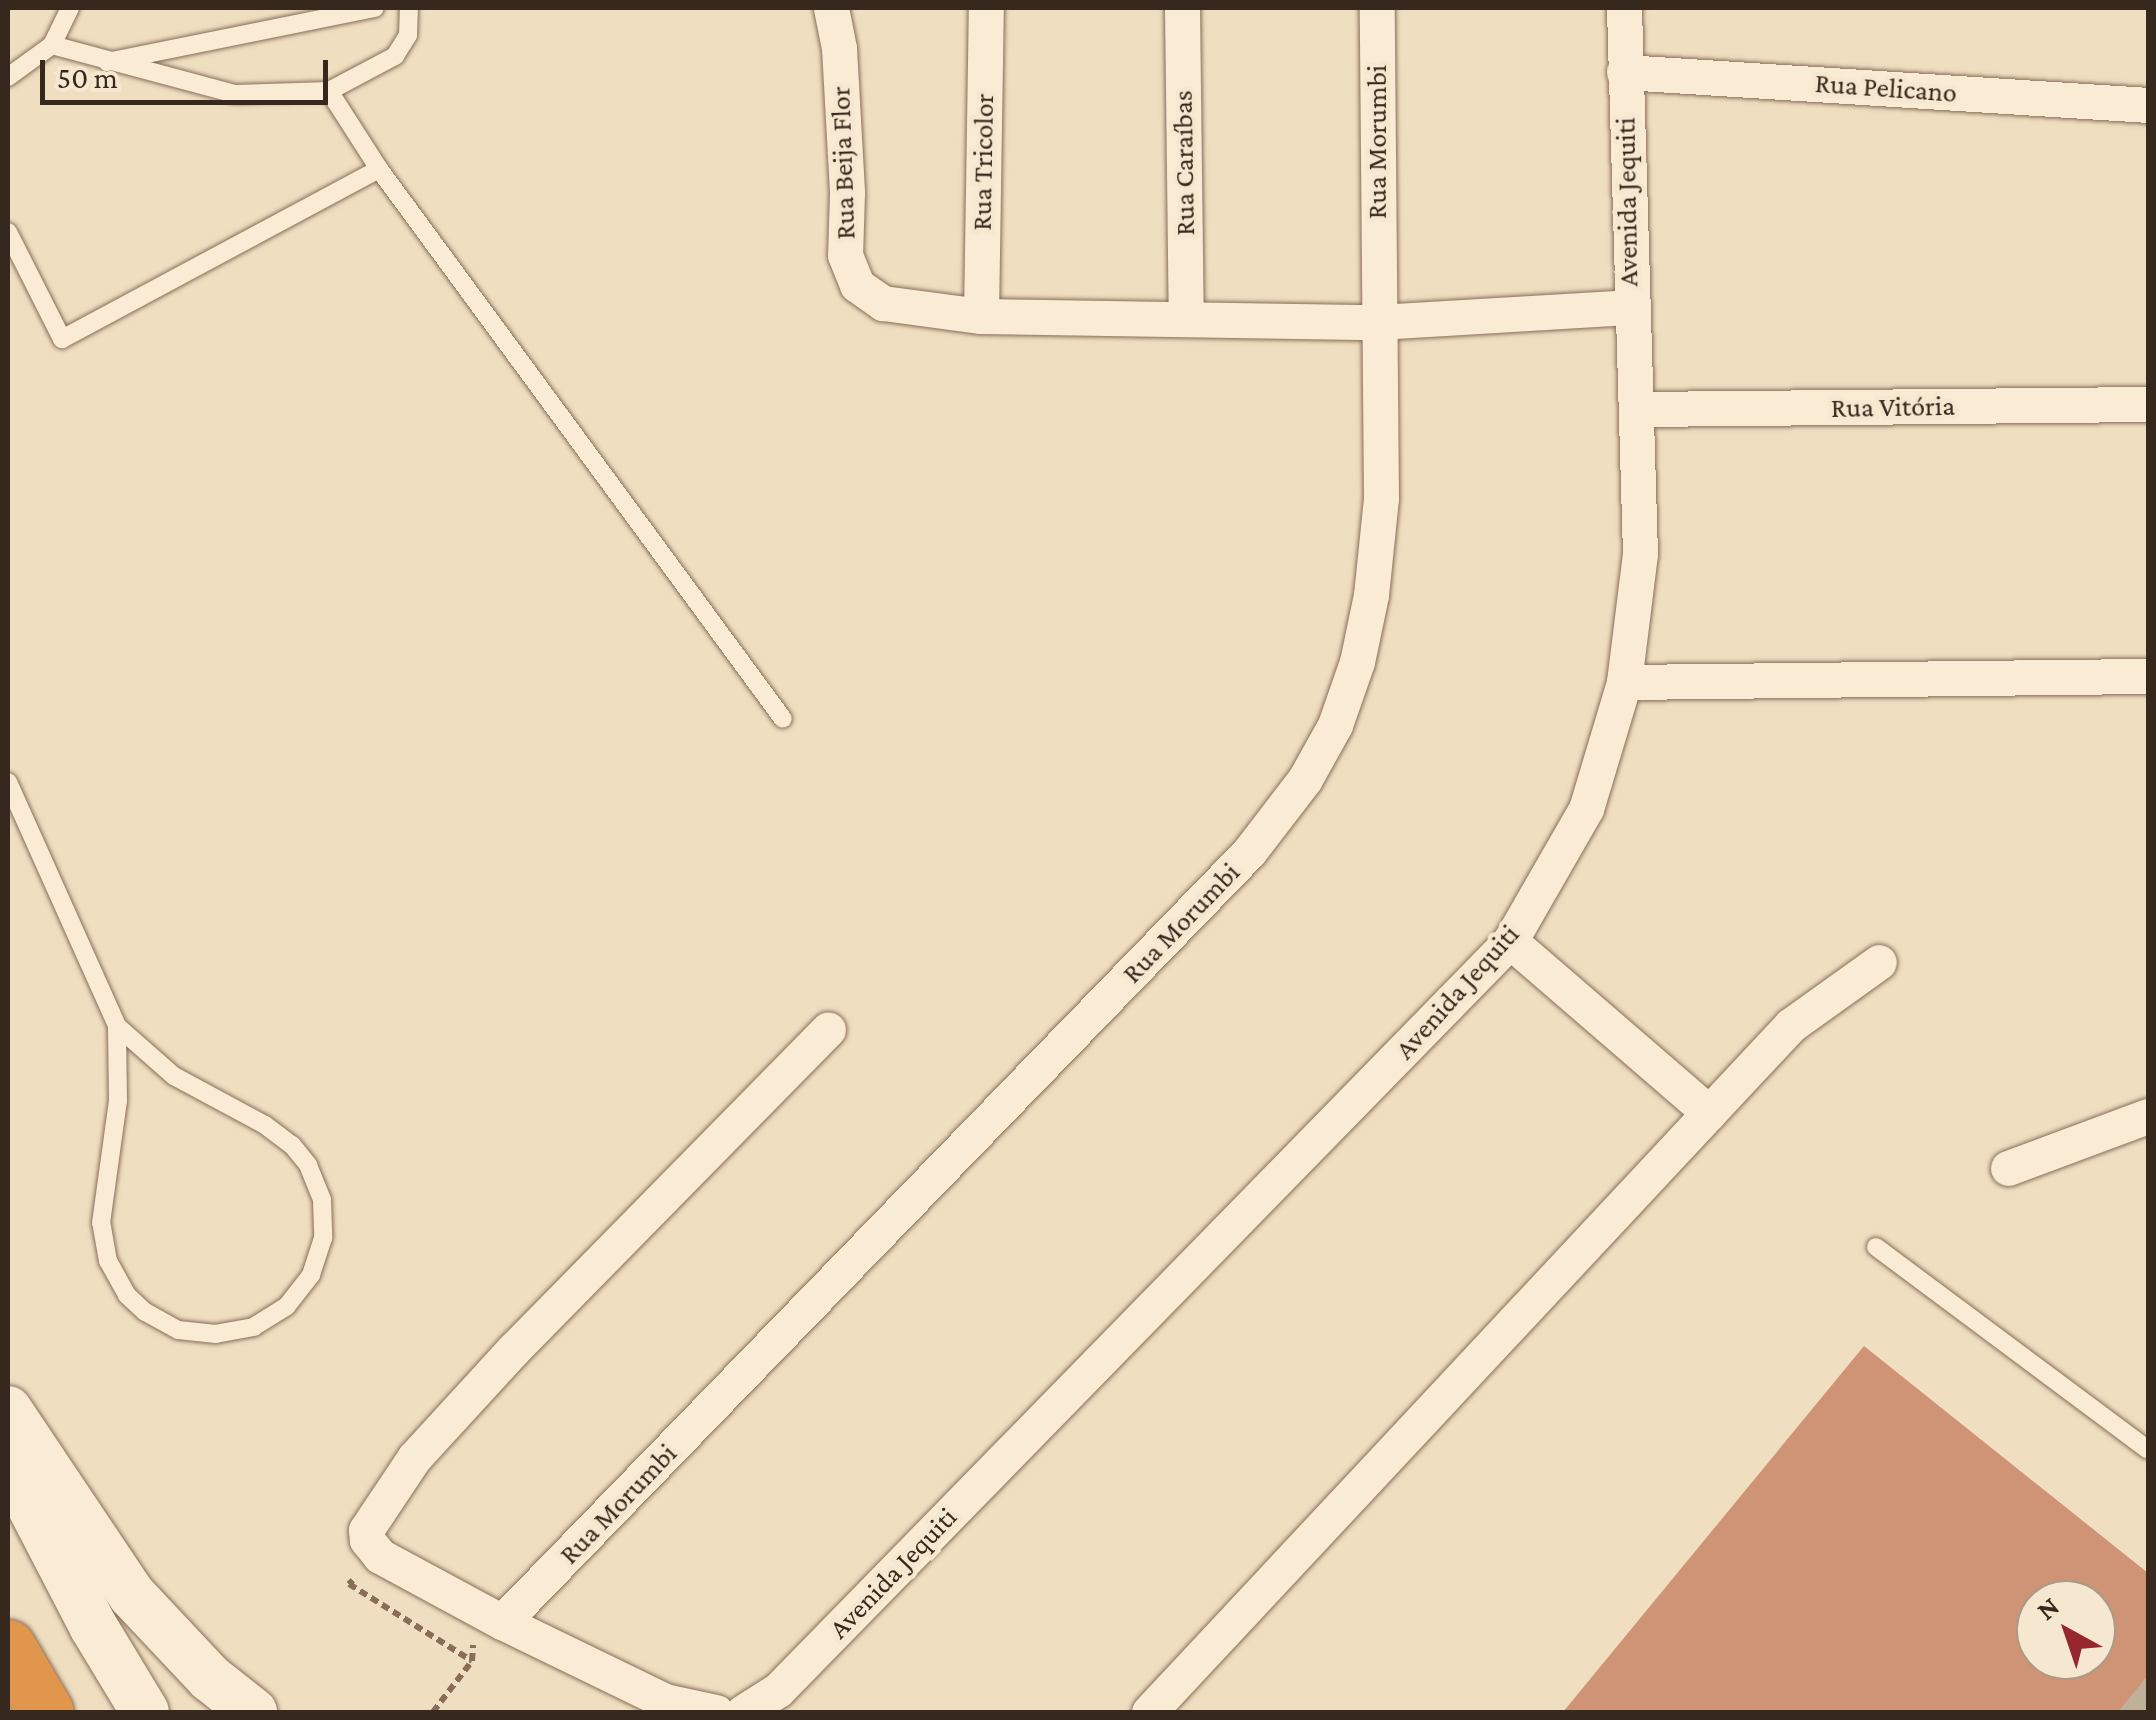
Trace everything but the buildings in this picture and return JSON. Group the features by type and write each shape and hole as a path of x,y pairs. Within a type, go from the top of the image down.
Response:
{"highway":[{"path":"8,1647 46,1712"}],"main road":[{"path":"8,1410 132,1595 210,1678 253,1712"},
{"path":"8,1462 93,1626 145,1712"}],"street":[{"name":"Rua Beija Flor","path":"831,8 843,121 846,255 857,285 882,303 981,316"},
{"name":"Rua Tricolor","path":"981,316 986,8"},
{"name":"Rua Caraíbas","path":"1182,8 1186,318"},
{"name":"Rua Morumbi","path":"492,1616 1249,852 1304,779 1335,725 1357,662 1371,595 1380,499 1377,8"},
{"name":"Avenida Jequiti","path":"743,1712 778,1690 1510,942 1586,809 1624,682 1640,554 1624,8"},
{"name":"Rua Pelicano","path":"1624,72 2148,105"},
{"path":"981,316 1378,322 1630,307"},
{"name":"Rua Vitória","path":"1638,409 2148,404"},
{"path":"1624,682 2148,676"},
{"path":"1510,942 1709,1113"},
{"path":"1149,1712 1791,1025 1879,962"},
{"path":"716,1712 665,1701 492,1616 372,1548 366,1530 372,1515 414,1458 514,1349 828,1030"},
{"path":"2008,1168 2148,1116"}],"lane":[{"path":"9,73 52,45 65,26 70,8"},
{"path":"106,62 375,8"},
{"path":"52,45 235,94 329,91 395,56 408,35 409,8"},
{"path":"329,91 379,168 783,719"},
{"path":"8,232 62,339 379,168"},
{"path":"8,782 117,1026 118,1101 102,1223 108,1261 127,1295 145,1312 178,1330 216,1334 254,1327 287,1306 311,1275 323,1238 322,1200 308,1165 292,1145 266,1125 174,1076 117,1026"},
{"path":"1876,1247 2148,1450"}],"path":[{"path":"433,1712 472,1661 475,1620 492,1616"}]}
